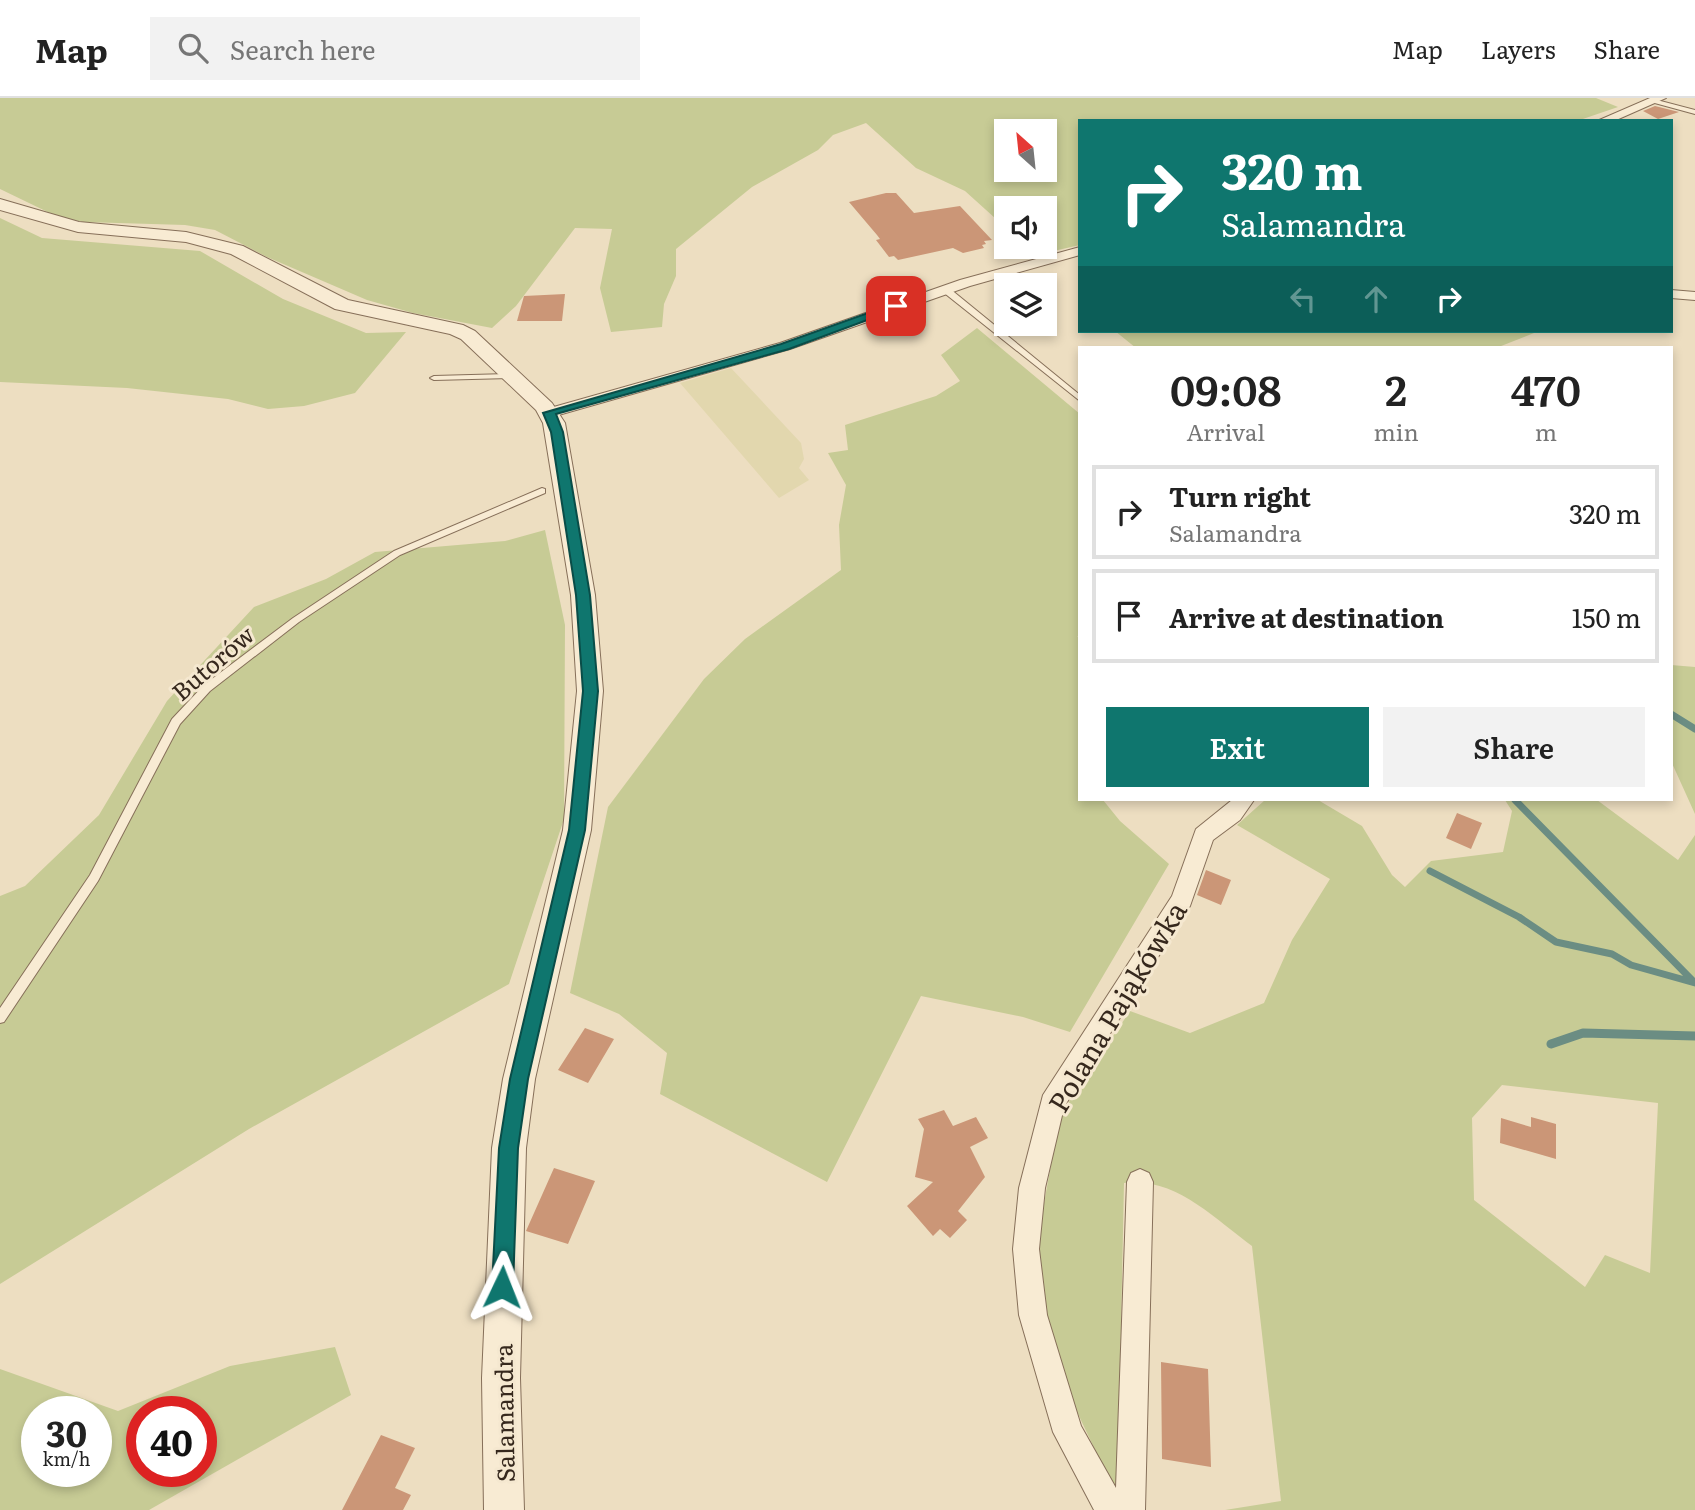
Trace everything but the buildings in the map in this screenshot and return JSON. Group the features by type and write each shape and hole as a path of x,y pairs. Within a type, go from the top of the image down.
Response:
{"street":[{"path":"1608,119 1657,99"},
{"path":"0,204 78,227 186,237 237,250 342,305 456,329 468,335 549,413 785,346 1026,264 1078,251"},
{"path":"1673,294 1695,296"},
{"name":"Salamandra","path":"504,1510 501,1378 509,1148 521,1068 577,830 590,691 583,595 551,489 557,432 549,413"},
{"name":"Polana Pająkówka","path":"1111,1510 1068,1432 1033,1315 1026,1249 1032,1188 1052,1103 1182,899 1205,835 1233,814 1243,801"},
{"path":"1130,1510 1140,1182"}],"lane":[{"path":"1657,99 1695,113"},
{"path":"946,290 1078,397"},
{"path":"434,378 508,376"},
{"name":"Butorów","path":"0,1018 94,878 176,722 207,688 296,620 397,553 551,489"}],"shaded area":[{"path":"731,368 801,443 804,459 799,468 809,480 779,498 680,383"}],"green space":[{"path":"0,98 1596,98 1618,107 1583,119 1078,119 1078,245 1057,250 1057,196 994,196 994,217 965,191 916,168 866,123 833,135 818,150 752,187 676,249 676,276 664,304 662,327 611,332 600,288 612,229 575,228 516,306 492,328 413,313 367,300 267,257 215,230 185,225 84,222 58,217 0,189"},
{"path":"0,218 42,238 200,251 283,299 366,333 406,332 355,393 304,406 268,409 228,399 127,388 0,382"},
{"path":"977,328 1078,412 1078,801 1104,801 1120,821 1169,864 1070,1032 1023,1017 921,996 827,1182 660,1094 667,1053 619,1014 570,993 608,807 704,679 745,639 841,570 839,525 846,485 828,453 848,450 845,425 936,396 960,381 941,355"},
{"path":"1117,333 1534,333 1501,346 1134,346"},
{"path":"545,530 565,625 564,819 509,984 249,1129 0,1284 0,896 25,886 99,815 167,701 254,607 326,579 375,552 505,541"},
{"path":"1673,665 1695,667 1695,814 1673,765"},
{"path":"1264,801 1320,801 1362,826 1392,875 1405,887 1431,861 1503,852 1512,811 1506,801 1598,801 1678,860 1695,835 1695,1510 1225,1510 1281,1501 1252,1246 1192,1201 1160,1186 1142,1183 1124,1183 1118,1471 1114,1490 1062,1380 1044,1305 1038,1236 1057,1132 1065,1108 1130,1011 1190,1033 1264,1003 1292,940 1330,879 1237,825","holes":["1502,1085 1658,1103 1650,1273 1605,1255 1585,1287 1474,1200 1472,1118"]},
{"path":"335,1347 351,1395 217,1471 217,1396 155,1396 230,1366"},
{"path":"0,1369 76,1396 21,1396 21,1487 112,1487 112,1409 118,1411 126,1408 126,1487 189,1487 149,1510 0,1510"}],"waterway":[{"path":"1673,715 1695,729"},
{"path":"1516,801 1693,981"},
{"path":"1430,871 1519,917 1556,942 1612,954 1631,965 1695,983"},
{"path":"1551,1044 1583,1033 1695,1036"}],"route":[{"path":"502,1287 509,1148 519,1079 577,830 590,691 583,595 563,486 557,432 549,413 785,346 896,306"}]}
